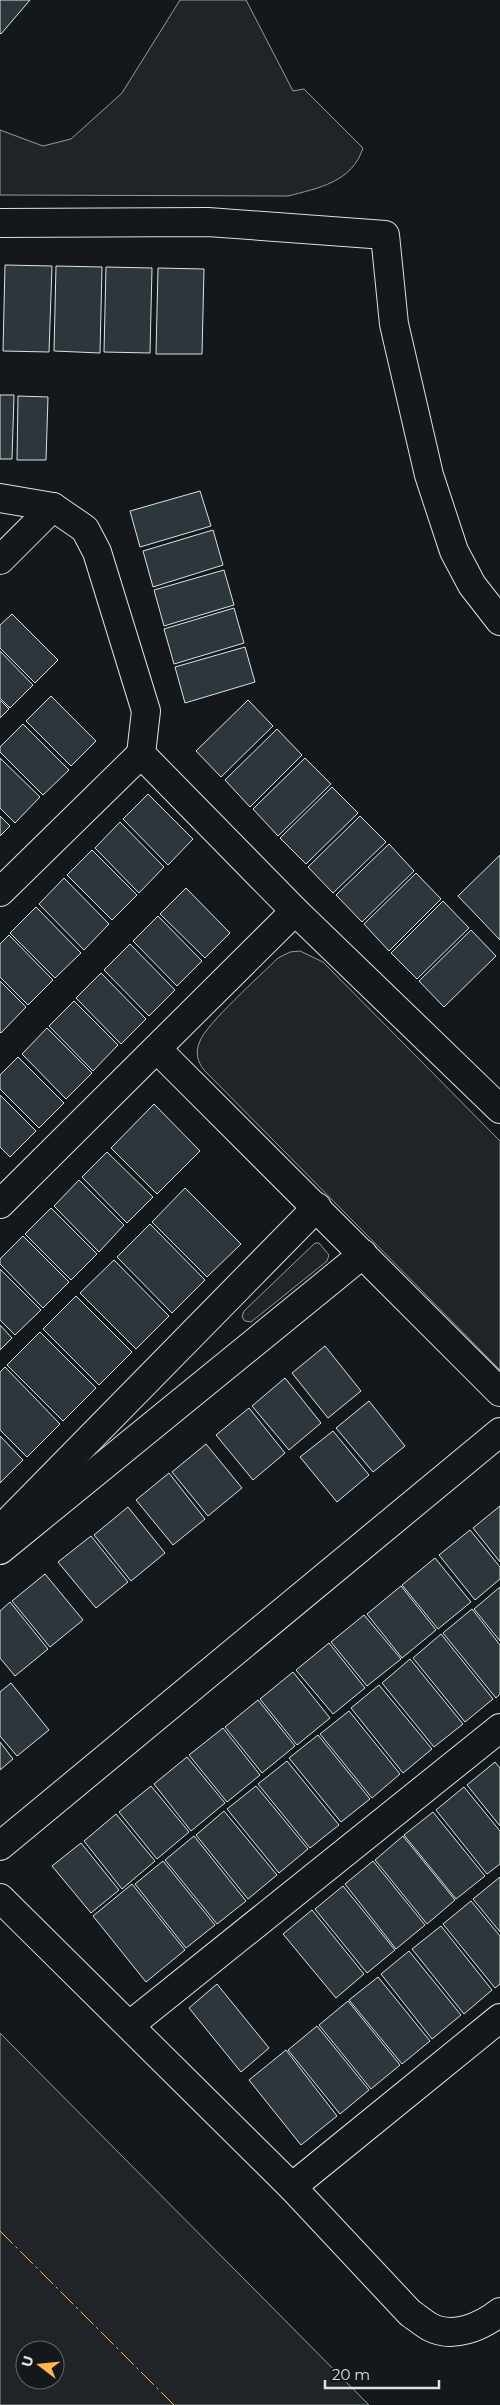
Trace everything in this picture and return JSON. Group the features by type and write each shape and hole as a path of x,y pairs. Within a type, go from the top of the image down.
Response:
{"street":[{"path":"0,223 208,222 385,235 394,324 429,475 454,551 472,584 500,621"},
{"path":"0,498 53,507 85,529 97,552 146,711 141,754 0,892"},
{"path":"0,560 53,507"},
{"path":"141,754 296,911 496,1097"},
{"path":"0,1204 158,1050 296,911"},
{"path":"158,1050 500,1392"},
{"path":"0,1530 317,1207"},
{"path":"0,1550 363,1254"},
{"path":"0,1846 500,1432"},
{"path":"130,2025 500,1728"},
{"path":"0,1898 292,2187 410,2313 430,2327 458,2332 476,2327 500,2312"},
{"path":"292,2187 500,2018"}],"shaded area":[{"path":"180,0 246,0 293,91 304,89 363,148 351,169 333,182 288,196 0,195 0,130 43,146 71,139 122,93"},
{"path":"300,951 323,962 500,1141 500,1370 204,1070 200,1063 197,1053 198,1045 212,1023 278,958 290,952"},
{"path":"315,1243 319,1243 329,1255 327,1261 251,1322 245,1321 242,1317 244,1311"},
{"path":"0,2033 369,2405 0,2405"}],"building":[{"path":"0,0 30,0 1,34 0,33"},
{"path":"5,265 52,266 49,352 3,351"},
{"path":"56,266 102,267 100,353 54,351"},
{"path":"106,267 152,268 150,353 104,352"},
{"path":"158,268 204,269 202,354 156,354"},
{"path":"0,395 14,395 12,459 0,459"},
{"path":"18,396 48,397 46,460 17,460"},
{"path":"200,491 211,526 140,547 130,511"},
{"path":"213,530 223,565 153,587 143,551"},
{"path":"224,570 234,605 164,626 154,590"},
{"path":"234,608 244,643 174,664 164,629"},
{"path":"12,614 58,660 35,683 0,648 0,625"},
{"path":"245,647 255,682 185,703 175,667"},
{"path":"0,651 33,685 10,708 0,698"},
{"path":"51,696 96,741 71,766 26,721"},
{"path":"0,700 9,709 0,718"},
{"path":"248,700 273,726 221,777 196,751"},
{"path":"23,724 69,770 43,795 0,752 0,747"},
{"path":"277,729 302,755 250,807 225,780"},
{"path":"0,758 40,797 15,823 0,808"},
{"path":"305,758 331,784 278,836 253,809"},
{"path":"332,787 358,813 306,864 280,838"},
{"path":"148,794 193,839 168,865 123,819"},
{"path":"0,816 10,826 0,836"},
{"path":"360,816 386,842 333,893 308,867"},
{"path":"120,822 164,867 139,893 95,848"},
{"path":"389,844 414,871 362,922 336,895"},
{"path":"92,850 137,895 112,920 67,875"},
{"path":"500,855 500,940 458,896"},
{"path":"416,873 441,899 389,951 364,924"},
{"path":"64,878 109,924 84,950 39,904"},
{"path":"186,888 230,933 205,958 160,914"},
{"path":"443,901 469,928 417,979 391,953"},
{"path":"36,907 81,953 55,978 10,933"},
{"path":"158,916 202,961 177,986 133,941"},
{"path":"471,930 496,956 444,1007 419,981"},
{"path":"9,935 53,980 28,1005 0,977 0,944"},
{"path":"130,944 175,990 149,1016 104,970"},
{"path":"101,973 146,1019 121,1044 76,998"},
{"path":"0,981 26,1007 1,1033 0,1032"},
{"path":"74,1001 118,1045 93,1071 49,1026"},
{"path":"47,1028 92,1073 66,1099 22,1054"},
{"path":"18,1057 64,1103 39,1128 0,1089 0,1075"},
{"path":"0,1095 36,1131 10,1157 0,1147"},
{"path":"154,1104 200,1151 157,1194 111,1148"},
{"path":"107,1152 153,1197 127,1223 82,1177"},
{"path":"79,1180 124,1225 99,1252 54,1206"},
{"path":"185,1188 241,1244 207,1277 152,1222"},
{"path":"51,1208 97,1254 71,1280 25,1234"},
{"path":"150,1224 205,1280 172,1313 117,1257"},
{"path":"23,1236 69,1282 43,1308 0,1264 0,1259"},
{"path":"114,1260 169,1316 136,1349 80,1293"},
{"path":"0,1269 41,1310 15,1335 0,1320"},
{"path":"76,1296 132,1352 99,1385 43,1329"},
{"path":"0,1325 12,1338 0,1350"},
{"path":"40,1332 96,1388 63,1421 7,1365"},
{"path":"325,1346 361,1391 328,1418 292,1373"},
{"path":"5,1367 60,1424 27,1457 0,1430 0,1372"},
{"path":"285,1378 321,1423 289,1450 252,1406"},
{"path":"369,1401 405,1446 373,1472 336,1428"},
{"path":"249,1408 285,1453 253,1480 216,1435"},
{"path":"333,1431 369,1475 337,1502 300,1457"},
{"path":"0,1436 23,1460 0,1483"},
{"path":"206,1444 242,1488 208,1516 172,1472"},
{"path":"169,1473 205,1519 173,1545 136,1500"},
{"path":"500,1506 500,1562 473,1528"},
{"path":"128,1507 165,1553 131,1581 94,1535"},
{"path":"470,1530 500,1567 500,1579 475,1600 439,1555"},
{"path":"91,1536 128,1582 96,1608 58,1562"},
{"path":"435,1558 471,1602 438,1629 402,1585"},
{"path":"45,1574 83,1620 50,1647 12,1601"},
{"path":"401,1586 436,1630 402,1658 367,1614"},
{"path":"500,1587 500,1641 474,1609"},
{"path":"10,1602 48,1649 15,1676 0,1658 0,1611"},
{"path":"472,1609 500,1645 500,1694 496,1698 443,1633"},
{"path":"364,1615 401,1659 367,1686 331,1642"},
{"path":"441,1634 493,1699 465,1722 413,1658"},
{"path":"329,1643 365,1688 333,1714 296,1670"},
{"path":"410,1659 463,1724 434,1747 382,1683"},
{"path":"293,1672 330,1718 297,1745 260,1699"},
{"path":"11,1683 49,1730 17,1756 0,1736 0,1692"},
{"path":"379,1685 432,1749 403,1773 351,1708"},
{"path":"258,1700 295,1746 262,1773 225,1727"},
{"path":"349,1711 400,1774 372,1798 320,1734"},
{"path":"223,1728 260,1775 227,1802 189,1755"},
{"path":"318,1735 370,1799 341,1822 289,1758"},
{"path":"0,1742 13,1759 0,1770"},
{"path":"187,1757 225,1803 191,1831 154,1784"},
{"path":"287,1761 339,1825 310,1848 258,1784"},
{"path":"495,1762 500,1768 500,1826 467,1785"},
{"path":"151,1786 189,1832 157,1859 119,1812"},
{"path":"256,1786 308,1849 279,1873 227,1809"},
{"path":"464,1787 500,1831 500,1864 487,1874 436,1810"},
{"path":"224,1811 277,1875 248,1899 196,1835"},
{"path":"433,1812 485,1876 456,1899 404,1835"},
{"path":"116,1814 155,1861 122,1889 84,1841"},
{"path":"194,1836 246,1901 217,1924 165,1860"},
{"path":"403,1836 455,1900 427,1924 375,1860"},
{"path":"81,1843 119,1890 91,1913 52,1866"},
{"path":"163,1861 215,1925 186,1948 135,1884"},
{"path":"373,1861 425,1925 396,1949 345,1884"},
{"path":"500,1877 500,1932 473,1899"},
{"path":"132,1884 185,1950 146,1982 93,1916"},
{"path":"343,1886 395,1950 367,1973 315,1909"},
{"path":"471,1901 500,1936 500,1984 495,1988 443,1924"},
{"path":"312,1910 364,1974 336,1998 283,1934"},
{"path":"441,1926 492,1990 464,2014 412,1949"},
{"path":"409,1951 461,2015 432,2039 381,1974"},
{"path":"378,1977 430,2041 402,2064 349,2000"},
{"path":"217,1984 269,2048 241,2072 189,2008"},
{"path":"348,2001 400,2065 371,2089 319,2025"},
{"path":"317,2026 369,2090 340,2114 288,2050"},
{"path":"286,2050 337,2116 301,2145 249,2080"}],"power":[{"path":"0,2231 174,2405"}]}
